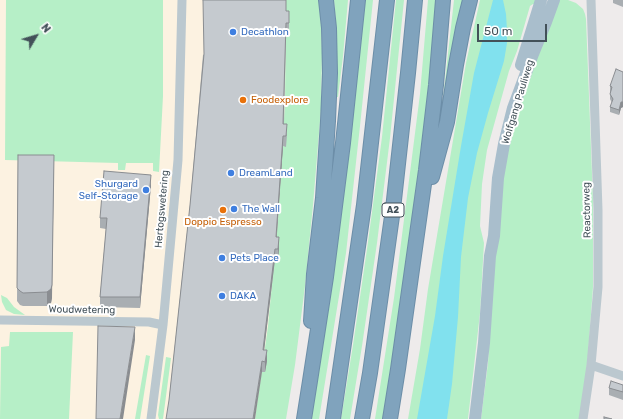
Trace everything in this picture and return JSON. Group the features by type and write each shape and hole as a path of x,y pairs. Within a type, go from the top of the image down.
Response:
{"highway":[{"path":"304,417 314,274 323,198 328,122 330,73 329,28 326,0"},
{"path":"304,417 326,277 342,151 358,0"},
{"path":"333,419 364,205 387,0"},
{"name":"A2","path":"362,419 393,209 415,0"},
{"path":"390,419 426,170 436,84 443,0"},
{"path":"418,231 447,122 463,28 470,0"}],"main road":[{"name":"Wolfgang Pauliweg","path":"490,256 488,237 491,177 497,144 541,0"},
{"name":"Wolfgang Pauliweg","path":"475,419 484,343 490,256 494,236 498,178 504,144 514,108 554,0"}],"street":[{"name":"Hertogswetering","path":"151,419 163,325 178,160 182,0"},
{"name":"Reactorweg","path":"583,419 591,365 598,287 598,218 591,0"},
{"name":"Woudwetering","path":"0,320 148,322 163,325"},
{"path":"591,365 623,376"}],"shaded area":[{"path":"0,0 303,0 278,419 0,419"}],"green space":[{"path":"6,0 163,0 163,96 159,172 153,171 153,163 126,163 125,170 118,170 118,163 5,160"},
{"path":"286,0 320,0 322,53 321,109 305,286 295,365 286,419 255,419 268,326 278,220 285,102"},
{"path":"334,0 348,0 338,97 335,97 337,34"},
{"path":"364,0 373,0 346,253 319,419 309,419"},
{"path":"396,0 404,0 390,138 377,243 350,419 341,419 368,242 382,137"},
{"path":"428,0 436,0 428,96 403,300 384,419 375,419 394,298 420,94"},
{"path":"454,0 463,0 442,107"},
{"path":"480,0 537,0 535,4 530,6 517,51 509,71 487,150 482,184 480,226 484,243 480,313 468,419 408,419 466,63"},
{"path":"557,0 568,0 576,3 583,9 586,19 593,200 593,287 581,419 481,419 488,363 499,193 512,122"},
{"path":"1,295 7,298 14,307 25,315 14,314 6,310 2,302"},
{"path":"10,332 73,332 69,419 0,419 1,347 9,346"},
{"path":"146,355 150,356 140,419 135,419"},
{"path":"166,357 171,358 163,419 159,419 158,415"}],"water":[{"path":"493,0 503,0 506,14 507,43 504,61 477,153 468,198 461,257 458,317 452,384 447,419 417,419 474,73"}],"building":[{"name":"The Wall","path":"203,0 286,0 286,11 289,11 289,23 286,23 283,124 287,124 286,136 283,136 276,237 279,237 278,249 275,249 263,350 267,350 265,362 262,361 253,419 166,419 190,205 204,54"},
{"path":"616,69 623,72 623,102 621,102 619,110 610,107 613,99 610,94 612,87 610,86"},
{"path":"18,155 54,155 52,285 51,289 47,292 23,293 17,288"},
{"path":"104,171 151,175 140,297 100,297 107,218 100,218"},
{"path":"98,326 135,327 120,419 96,419"},
{"path":"611,381 623,385 623,392 609,388"}],"place":[{"name":"Decathlon","path":"233,32"},
{"name":"Foodexplore","path":"243,100"},
{"name":"DreamLand","path":"231,173"},
{"name":"Shurgard Self-Storage","path":"146,190"},
{"name":"The Wall","path":"234,209"},
{"name":"Doppio Espresso","path":"223,210"},
{"name":"Pets Place","path":"222,258"},
{"name":"DAKA","path":"222,296"}]}
